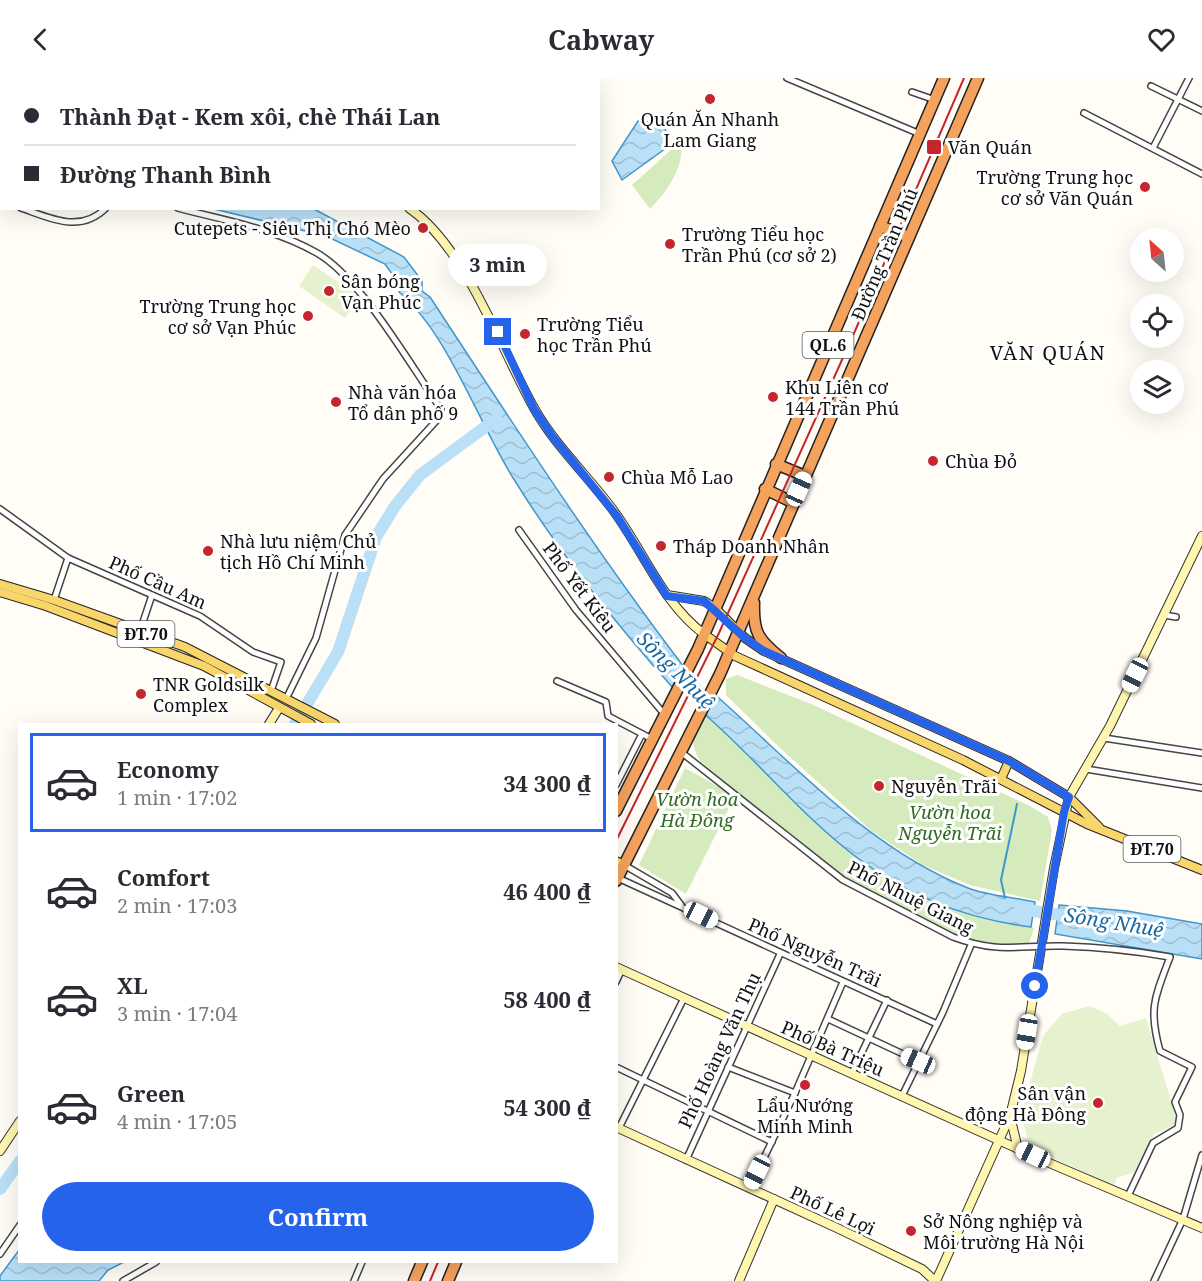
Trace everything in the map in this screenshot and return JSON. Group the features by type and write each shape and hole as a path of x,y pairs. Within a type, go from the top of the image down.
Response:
{"highway":[{"name":"Đường Trần Phú","path":"667,711 698,649 944,78"},
{"name":"Đường Trần Phú","path":"681,752 720,674 978,78"},
{"path":"880,225 909,237"},
{"path":"776,464 805,476"},
{"path":"765,489 794,503"},
{"path":"754,594 754,627 765,646 781,658"},
{"name":"QL.6","path":"618,807 667,711"},
{"name":"QL.6","path":"619,879 681,752"},
{"path":"414,1281 422,1263"},
{"path":"448,1281 456,1263"}],"main road":[{"name":"ĐT.70","path":"0,584 11,591 271,691 325,721"},
{"name":"ĐT.70","path":"0,592 11,591 54,600 185,647 282,709 309,723"},
{"name":"ĐT.70","path":"715,608 738,631 764,651 1009,761 1069,797 1101,828"},
{"name":"ĐT.70","path":"704,634 730,651 783,678 936,748 1064,812 1202,870"},
{"path":"936,748 943,732"},
{"path":"1001,779 1009,761"}],"street":[{"path":"787,78 920,134"},
{"path":"1152,148 1189,78"},
{"path":"1150,86 1202,111"},
{"path":"912,92 934,100"},
{"path":"1084,113 1202,174"},
{"path":"27,210 69,223 94,218 104,210"},
{"path":"187,210 253,225 318,253 334,266 370,304 441,410 437,420 383,479 345,535 316,638 287,700"},
{"path":"412,210 424,219 446,247 498,332 534,409 552,436 617,516 667,596 704,634"},
{"name":"Phố Cầu Am","path":"0,509 68,558 151,597 200,616 253,652 281,662 271,691"},
{"name":"Phố Yết Kiêu","path":"519,530 576,610 667,711"},
{"path":"935,1281 1010,1116 1021,1071 1054,868 1069,797 1104,738 1202,536"},
{"path":"54,600 68,558"},
{"path":"667,596 704,601 715,608"},
{"path":"140,632 151,597"},
{"path":"1164,615 1176,617"},
{"path":"557,681 606,702 608,716 652,739"},
{"path":"270,723 282,709"},
{"path":"618,781 642,734"},
{"path":"1104,738 1202,753"},
{"name":"Phố Nhuệ Giang","path":"681,752 843,880 971,945 1008,950 1062,946 1170,957 1153,1001 1153,1029 1160,1051 1192,1067 1175,1102 1180,1115 1178,1128 1153,1143 1128,1196"},
{"path":"1086,769 1202,788"},
{"name":"Phố Nguyễn Trãi","path":"624,865 672,893 682,906"},
{"name":"Phố Nguyễn Trãi","path":"619,879 937,1024"},
{"path":"902,1096 937,1024 971,945"},
{"name":"Phố Hoàng Văn Thụ","path":"686,1160 780,954"},
{"name":"Phố Bà Triệu","path":"619,968 1000,1141 1202,1228"},
{"path":"750,1187 795,1093 843,982"},
{"path":"618,1128 684,998"},
{"path":"852,1073 887,1000"},
{"path":"828,1019 918,1061"},
{"path":"728,1067 795,1093"},
{"path":"618,1069 772,1142"},
{"path":"1010,1116 1018,1149"},
{"path":"0,1151 18,1124"},
{"name":"Phố Lê Lợi","path":"618,1128 750,1187 922,1269 935,1281"},
{"path":"1154,1281 1183,1219 1202,1155"},
{"path":"739,1281 774,1199"},
{"path":"0,1254 18,1228"},
{"path":"123,1281 154,1263"},
{"path":"354,1281 362,1263"}],"green space":[{"path":"681,141 682,151 673,178 650,209 632,185"},
{"name":"Sân bóng Vạn Phúc","path":"313,265 360,297 345,318 299,286"},
{"name":"Vườn hoa Nguyễn Trãi","path":"737,675 811,704 1030,806 1048,817 1052,830 1040,901 970,885 923,865 873,832 779,747 726,695 726,679"},
{"path":"707,715 749,753 808,813 872,868 910,890 950,907 1034,928 1029,943 1009,949 953,936 843,880 781,832 701,762 695,750 693,737 696,724"},
{"name":"Vườn hoa Hà Đông","path":"685,768 735,796 686,894 639,865"},
{"name":"Sân vận động Hà Đông","path":"1089,1006 1106,1013 1120,1026 1146,1018 1177,1121 1171,1127 1154,1134 1134,1172 1117,1178 1114,1185 1030,1148 1021,1115 1043,1036 1062,1014"}],"water":[{"path":"638,121 664,123 669,146 622,180 612,161"},
{"path":"218,210 316,210 404,257 422,281 422,291 430,297 585,531 684,667 673,688 630,639 551,535 502,459 448,355 417,310 399,292 402,288 385,264 326,236"},
{"path":"712,692 832,801 897,850 931,871 968,888 1035,902 1031,927 962,912 919,895 878,873 818,825 702,712"},
{"path":"1059,905 1127,911 1202,924 1202,959 1055,934"},
{"path":"18,1251 18,1263 122,1263 108,1270 99,1281 0,1281 0,1276"}],"waterway":[{"path":"296,723 338,652 376,537 395,506 420,475 496,419"},
{"name":"Sông Nhuệ","path":"677,672 715,707"},
{"path":"1005,898 1001,880 1017,804"},
{"name":"Sông Nhuệ","path":"1020,909 1074,917"},
{"path":"0,1189 18,1164"}],"railway":[{"path":"618,837 719,633 855,331 964,78"},
{"path":"430,1281 438,1263"}],"place":[{"name":"Quán Ăn Nhanh Lam Giang","path":"710,99"},
{"name":"Văn Quán","path":"934,147"},
{"name":"Trường Trung học cơ sở Văn Quán","path":"1145,187"},
{"name":"Cutepets - Siêu Thị Chó Mèo","path":"423,228"},
{"name":"Trường Tiểu học Trần Phú (cơ sở 2)","path":"670,244"},
{"name":"Sân bóng Vạn Phúc","path":"329,291"},
{"name":"Trường Trung học cơ sở Vạn Phúc","path":"308,316"},
{"name":"Trường Tiểu học Trần Phú","path":"525,334"},
{"name":"Khu Liên cơ 144 Trần Phú","path":"773,397"},
{"name":"Nhà văn hóa Tổ dân phố 9","path":"336,402"},
{"name":"Chùa Đỏ","path":"933,461"},
{"name":"Chùa Mỗ Lao","path":"609,477"},
{"name":"Tháp Doanh Nhân","path":"661,546"},
{"name":"Nhà lưu niệm Chủ tịch Hồ Chí Minh","path":"208,551"},
{"name":"TNR Goldsilk Complex","path":"141,694"},
{"name":"Nguyễn Trãi","path":"879,786"},
{"name":"Lẩu Nướng Minh Minh","path":"805,1085"},
{"name":"Sân vận động Hà Đông","path":"1098,1103"},
{"name":"Sở Nông nghiệp và Môi trường Hà Nội","path":"911,1231"}],"district":[{"name":"VĂN QUÁN","path":"1048,352"}],"route":[{"path":"498,332 534,409 552,436 610,506 667,596 704,601 715,608 745,638 764,651 1009,761 1069,797 1064,812 1035,986"}]}
